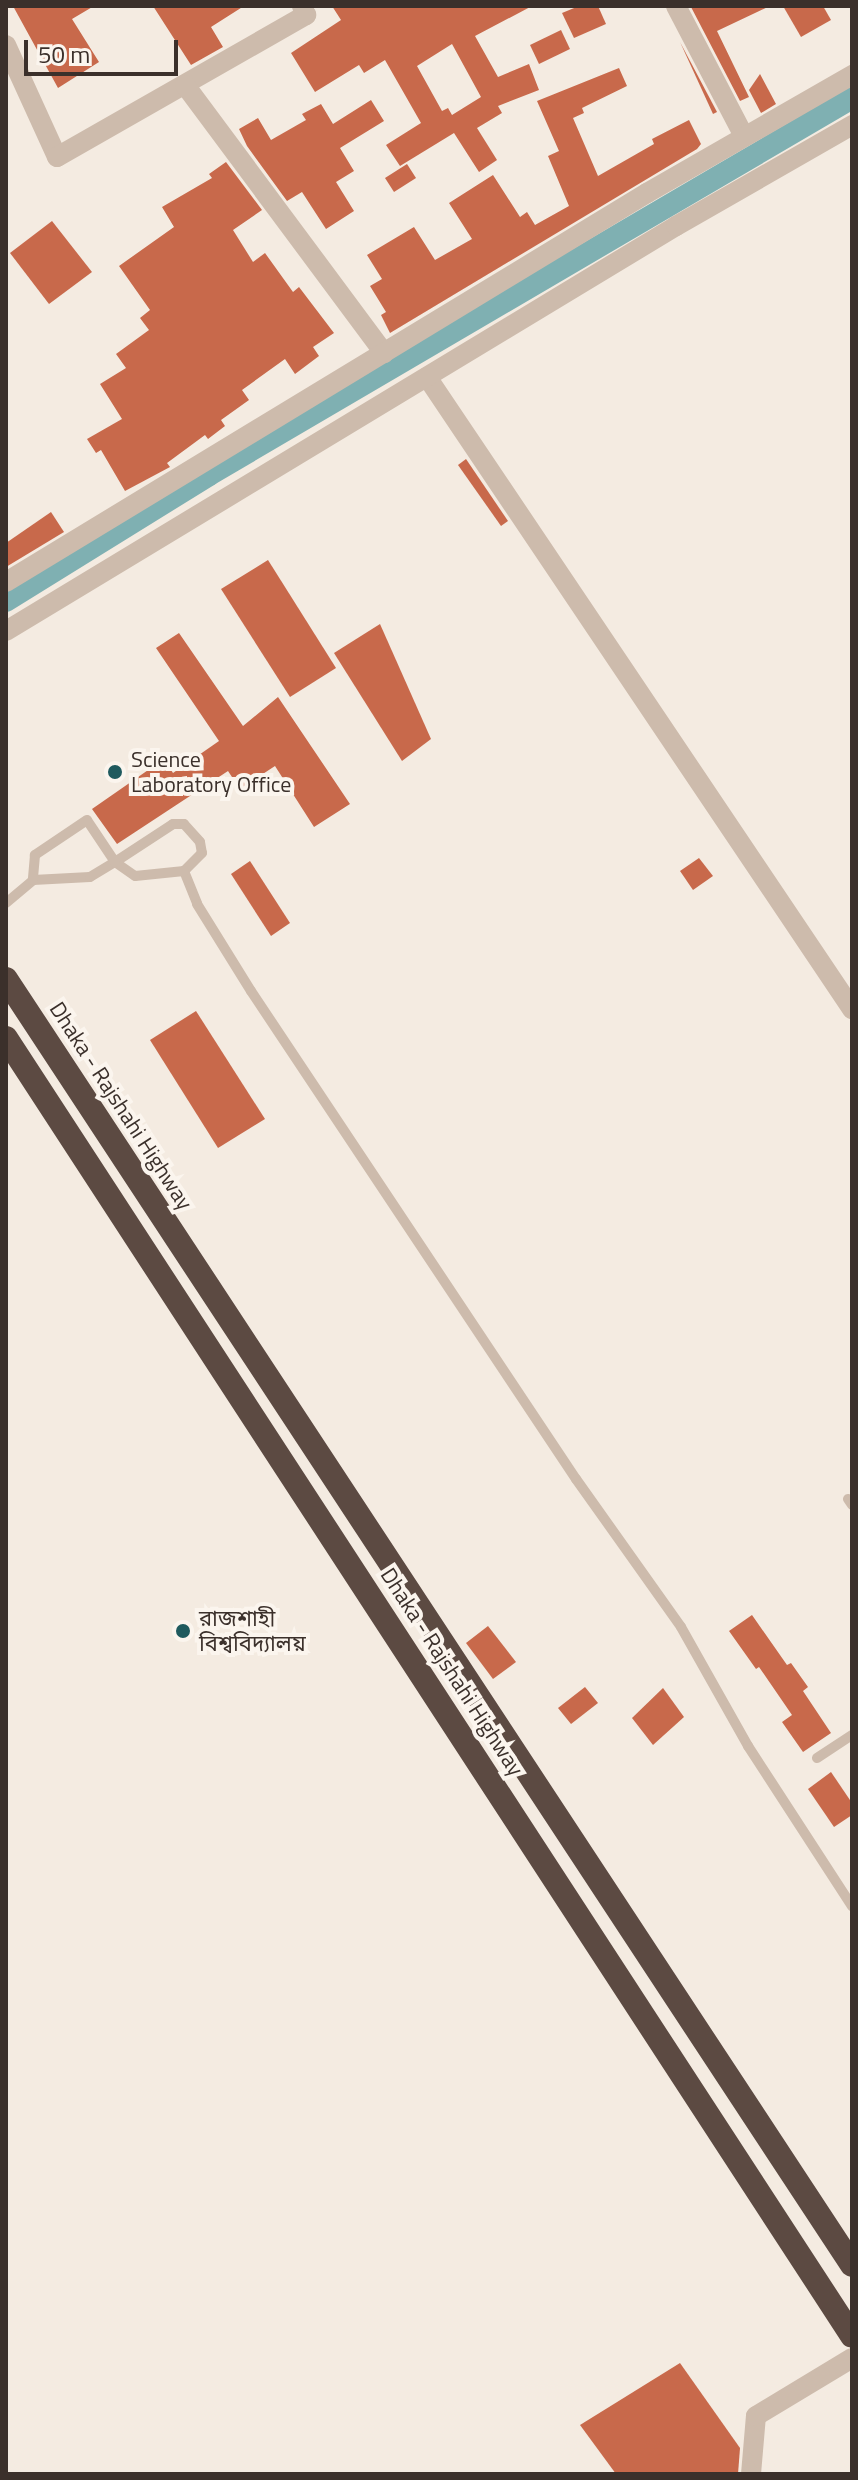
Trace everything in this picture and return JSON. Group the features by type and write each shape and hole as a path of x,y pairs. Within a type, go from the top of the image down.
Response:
{"highway":[{"name":"Dhaka - Rajshahi Highway","path":"6,979 852,2265"},
{"name":"Dhaka - Rajshahi Highway","path":"6,1038 852,2336"}],"street":[{"path":"6,45 57,157 306,15 302,6"},
{"path":"676,6 744,136"},
{"path":"6,582 744,136 852,75"},
{"path":"185,85 384,353"},
{"path":"6,631 676,226 852,125"},
{"path":"427,377 852,1009"},
{"path":"751,2474 756,2416 852,2358"}],"lane":[{"path":"6,903 33,880 90,877 115,862 173,824 184,824 193,830 202,853 184,871 135,876 115,862 87,820 35,855 33,880"},
{"path":"184,871 197,904 251,991 576,1479 681,1627 748,1746 852,1906"},
{"path":"817,1758 852,1735"}],"building":[{"path":"13,6 94,6 72,19 99,62 58,88"},
{"path":"153,6 244,6 211,27 223,47 191,65"},
{"path":"332,6 532,6 475,36 498,77 529,64 539,90 498,106 502,113 477,128 497,160 479,172 454,133 400,166 386,145 421,123 385,60 364,73 359,65 315,92 291,53 341,20","holes":["452,44 481,97 452,115 448,108 442,111 417,66"]},
{"path":"579,6 598,6 606,24 574,38 562,13"},
{"path":"770,6 717,31 749,97 740,101 691,7"},
{"path":"783,6 823,6 831,20 801,37"},
{"path":"561,30 570,49 539,64 530,45"},
{"path":"680,42 717,112 713,114"},
{"path":"619,68 627,86 582,108 584,113 573,118 598,176 654,144 652,139 689,120 701,144 697,149 390,333 381,315 386,312 370,286 382,279 367,255 414,227 435,260 472,239 449,203 493,175 520,217 527,212 535,225 569,206 548,156 559,151 537,101"},
{"path":"760,74 776,104 761,113 749,90"},
{"path":"371,100 384,121 340,148 354,171 336,182 354,211 326,229 302,192 287,201 247,146 239,129 258,118 271,140 306,120 302,114 321,104 333,124"},
{"path":"226,162 262,210 233,230 253,262 265,253 293,292 299,287 334,333 313,347 319,356 295,374 285,359 242,390 249,400 221,420 225,426 208,439 205,435 167,463 170,467 125,491 101,450 96,453 87,439 122,419 100,384 126,368 116,354 149,330 140,318 150,310 119,266 174,227 162,207 212,178 209,174"},
{"path":"407,164 416,178 394,192 385,178"},
{"path":"52,221 92,272 49,304 10,253"},
{"path":"466,459 508,521 501,526 458,465"},
{"path":"51,512 64,532 6,567 6,543"},
{"path":"268,560 336,668 290,697 221,589"},
{"path":"380,624 431,739 402,761 334,653"},
{"path":"179,633 243,726 278,697 350,804 314,827 275,766 240,789 228,771 117,844 92,809 164,759 173,773 219,741 156,648"},
{"path":"699,858 713,876 693,890 680,871"},
{"path":"250,861 290,923 271,936 231,874"},
{"path":"196,1011 265,1119 218,1148 150,1040"},
{"path":"752,1615 787,1665 791,1663 808,1687 803,1691 831,1733 803,1752 782,1722 792,1715 729,1631"},
{"path":"488,1626 516,1662 493,1679 466,1643"},
{"path":"585,1687 598,1703 571,1724 558,1708"},
{"path":"663,1688 684,1717 653,1745 632,1718"},
{"path":"831,1772 852,1803 852,1815 834,1827 808,1789"},
{"path":"680,2363 740,2448 738,2474 616,2474 580,2425"}],"waterway":[{"path":"6,601 209,475 852,98"}],"place":[{"name":"Science Laboratory Office","path":"115,772"},
{"name":"রাজশাহী বিশ্ববিদ্যালয়","path":"183,1631"}]}
